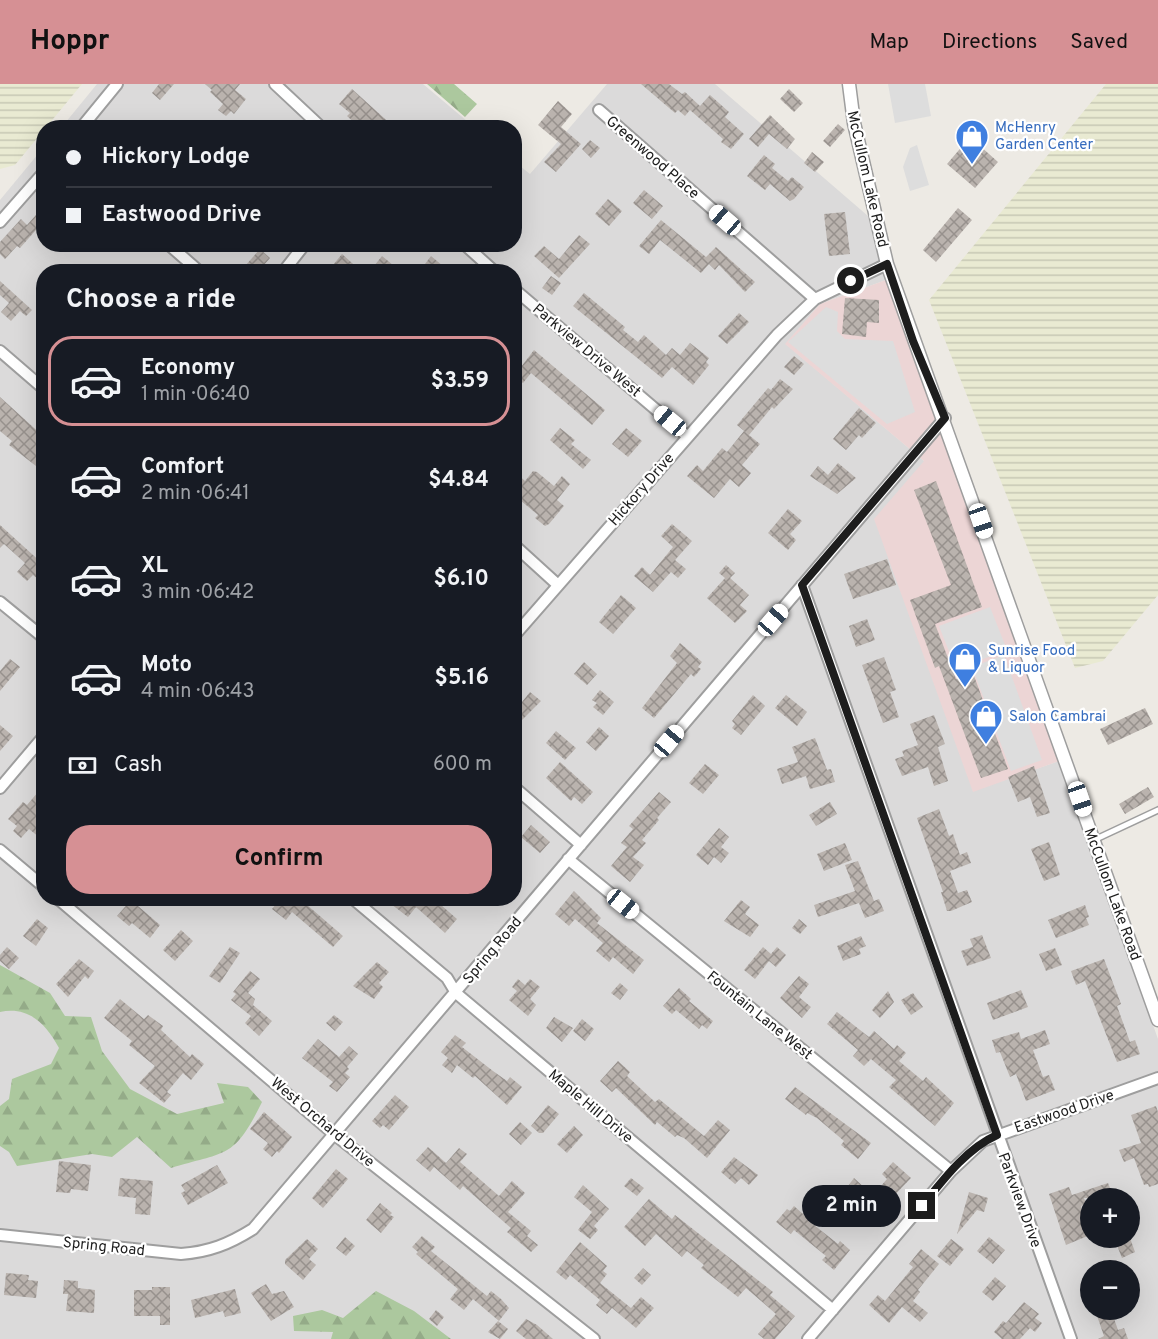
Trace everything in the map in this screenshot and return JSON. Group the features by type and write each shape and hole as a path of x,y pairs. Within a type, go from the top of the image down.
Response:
{"street":[{"path":"88,120 117,84"},
{"path":"275,84 313,120"},
{"name":"McCullom Lake Road","path":"849,84 854,123 887,264 913,341 945,418 1158,1020"},
{"name":"Greenwood Place","path":"599,110 815,299"},
{"path":"0,222 36,181"},
{"path":"177,252 191,264"},
{"path":"289,264 299,252"},
{"path":"473,252 486,264"},
{"name":"Hickory Drive","path":"522,627 777,335 815,299 887,264"},
{"name":"Parkview Drive West","path":"522,296 687,436"},
{"path":"0,351 36,381"},
{"name":"Spring Road","path":"0,1235 181,1254 207,1252 230,1243 253,1228 945,418"},
{"path":"522,552 558,585"},
{"name":"Parkview Drive","path":"802,585 1071,1339"},
{"path":"0,602 36,631"},
{"path":"0,788 36,745"},
{"path":"522,794 581,845"},
{"path":"0,850 36,880"},
{"name":"Fountain Lane West","path":"568,859 951,1171"},
{"name":"West Orchard Drive","path":"66,906 334,1134 594,1339"},
{"name":"Maple Hill Drive","path":"362,906 447,978 456,993 833,1311"},
{"name":"Eastwood Drive","path":"808,1339 951,1171 983,1141 1158,1078"}],"lane":[{"path":"1094,840 1158,810"}],"shaded area":[{"path":"97,84 423,84 466,120 68,120"},
{"path":"607,84 715,84 868,216 886,280 820,304 786,344 924,461 973,791 1059,761 1158,1039 1158,1339 0,1339 0,200 36,156 36,252 522,252 522,168 530,174"},
{"path":"888,84 925,84 931,116 895,123"},
{"path":"917,145 929,185 910,191 903,167 910,148"},
{"path":"886,280 940,424 1059,761 973,792 874,519 924,461 785,344 820,304"},
{"path":"826,307 838,312 837,331 845,339 893,341 915,412 887,424 788,342"},
{"path":"990,607 1007,650 956,669 939,626"},
{"path":"1004,655 1042,760 1011,771 972,667"}],"green space":[{"path":"0,84 82,84 52,120 36,120 36,140 15,165 0,169"},
{"path":"427,84 454,84 477,104 465,117"},
{"path":"1106,84 1158,84 1158,595 1103,661 1075,668 929,300"},
{"path":"0,965 50,993 65,1016 91,1017 102,1051 130,1089 177,1114 224,1103 217,1083 248,1087 262,1102 244,1134 227,1150 217,1155 171,1168 137,1137 112,1157 92,1154 17,1166 9,1152 0,1146 0,1106 9,1099 12,1079 51,1064 59,1048 42,1024 28,1014 0,1012"},
{"path":"376,1291 414,1311 451,1339 331,1339 333,1332 294,1331 293,1316 322,1310 343,1318"}],"building":[{"path":"159,84 174,84 160,100 152,93"},
{"path":"205,84 240,84 235,90 246,99 234,114 231,111 226,116 218,110 223,104"},
{"path":"641,84 669,84 682,94 685,92 700,106 710,95 729,112 725,117 744,134 731,149 721,142 723,139 690,110 685,116 678,110 675,113"},
{"path":"352,89 386,120 351,120 347,116 350,113 339,104"},
{"path":"789,89 803,103 794,112 780,99"},
{"path":"558,101 572,114 561,127 581,144 556,172 544,162 561,144 538,125"},
{"path":"770,115 795,139 787,149 769,134 758,147 749,139"},
{"path":"838,124 845,130 830,147 823,141"},
{"path":"970,137 998,162 975,188 947,164"},
{"path":"590,140 600,148 591,158 582,149"},
{"path":"812,152 824,162 815,172 804,163"},
{"path":"764,155 775,164 772,168 788,181 792,177 804,187 794,199 790,201 770,184 765,190 747,176"},
{"path":"644,190 663,206 652,219 633,203"},
{"path":"608,199 622,211 609,226 595,214"},
{"path":"958,208 972,220 936,262 923,250"},
{"path":"845,212 850,254 829,256 824,214"},
{"path":"36,215 36,230 20,248 17,246 5,259 0,254 0,242 21,219 27,225"},
{"path":"661,220 706,257 716,247 755,282 745,292 719,265 715,270 709,264 701,273 660,240 649,254 639,246"},
{"path":"579,235 590,244 559,278 534,256 544,246 559,259"},
{"path":"257,252 263,252 270,258 265,264 247,264"},
{"path":"342,254 353,264 334,264"},
{"path":"382,256 392,264 376,264"},
{"path":"431,256 441,264 425,264"},
{"path":"551,276 561,283 552,295 542,288"},
{"path":"0,281 32,310 26,316 20,311 11,321 1,312 9,303 0,295"},
{"path":"584,293 625,327 623,330 638,342 644,335 666,355 672,348 680,355 690,343 709,358 706,362 709,365 693,385 672,367 662,378 573,306"},
{"path":"845,298 879,300 879,323 867,322 866,337 842,334"},
{"path":"739,313 749,322 727,344 718,336"},
{"path":"534,350 605,410 592,425 531,373 522,382 522,366"},
{"path":"794,356 804,364 794,375 784,367"},
{"path":"780,379 793,389 774,409 772,407 749,435 737,425 768,388 771,390"},
{"path":"0,397 36,430 36,466 9,445 12,441 0,431"},
{"path":"859,408 876,423 862,438 859,435 846,450 833,439"},
{"path":"560,428 575,440 571,444 591,460 583,469 550,440"},
{"path":"626,428 642,441 628,457 612,444"},
{"path":"744,431 760,444 742,465 751,473 739,487 730,479 714,498 687,476 697,465 703,471 722,448 727,452"},
{"path":"838,463 856,478 837,494 810,476 818,466 828,475"},
{"path":"533,471 554,486 562,476 570,484 557,500 564,506 545,526 535,518 538,515 522,502 522,478 525,481"},
{"path":"936,481 982,607 935,624 956,679 973,673 1008,769 981,778 939,666 935,668 910,600 951,585 914,490"},
{"path":"788,509 802,521 790,534 796,540 788,550 768,533"},
{"path":"672,524 692,541 675,560 686,569 678,578 671,572 653,592 634,576 642,567 650,575 673,547 661,536"},
{"path":"0,525 36,558 36,577 33,575 27,581 17,572 25,563 4,544 0,548"},
{"path":"887,559 896,585 853,599 844,574"},
{"path":"726,565 735,573 730,578 749,595 740,605 747,611 735,623 707,598 725,578 719,573"},
{"path":"621,595 636,608 613,634 599,622"},
{"path":"867,619 875,640 856,647 849,626"},
{"path":"680,643 702,662 698,667 701,669 694,677 691,674 654,718 642,708 677,663 670,656"},
{"path":"884,657 896,690 890,692 899,717 883,723 862,665"},
{"path":"10,659 20,667 0,691 0,671"},
{"path":"584,662 597,674 587,685 574,674"},
{"path":"600,690 614,702 603,715 593,707 597,703 592,700"},
{"path":"530,692 541,701 522,720 522,702"},
{"path":"753,695 765,706 741,735 732,728 735,724 732,721"},
{"path":"786,695 807,712 797,726 775,708"},
{"path":"1145,708 1153,724 1108,745 1100,729"},
{"path":"934,715 945,744 938,747 948,781 934,786 928,767 902,776 895,759 904,756 902,751 918,745 910,724"},
{"path":"0,725 13,736 0,751"},
{"path":"599,727 609,736 596,751 586,742"},
{"path":"556,731 576,748 565,760 546,743"},
{"path":"815,738 827,770 831,769 835,782 810,789 806,776 782,784 777,769 798,762 792,747"},
{"path":"560,762 593,792 582,804 574,797 571,801 546,778"},
{"path":"705,764 719,775 703,794 689,783"},
{"path":"1034,766 1050,813 1037,817 1030,797 1018,802 1008,777"},
{"path":"1148,787 1154,797 1125,814 1119,804"},
{"path":"659,792 671,802 642,840 646,843 633,857 644,865 630,882 611,866 627,847 621,843 633,829 629,826"},
{"path":"36,794 36,835 29,829 21,838 13,831 17,826 8,819 23,802 27,805"},
{"path":"830,802 837,814 816,826 809,815"},
{"path":"939,809 949,836 953,834 960,855 967,852 971,863 950,871 958,893 967,890 972,902 951,911 947,911 941,892 943,892 917,818"},
{"path":"531,825 550,842 540,853 522,836"},
{"path":"719,828 729,837 721,847 729,853 721,863 714,857 708,865 696,855"},
{"path":"1049,842 1060,875 1044,881 1031,849"},
{"path":"845,843 852,860 824,871 817,854"},
{"path":"858,861 874,901 879,899 884,911 865,918 859,903 818,917 814,905 855,891 845,865"},
{"path":"574,891 601,918 597,923 644,960 633,974 613,957 609,962 596,951 603,943 575,919 569,926 555,914"},
{"path":"741,900 750,907 745,914 759,925 750,937 724,921"},
{"path":"1085,905 1089,925 1056,938 1048,920"},
{"path":"126,906 138,906 160,925 150,938 132,923 129,926 117,916"},
{"path":"274,906 308,906 343,936 333,947 292,912 286,920 272,909"},
{"path":"394,906 442,906 457,919 445,933 416,907 408,917"},
{"path":"37,919 48,928 36,946 23,936"},
{"path":"799,919 807,926 800,934 792,928"},
{"path":"181,930 193,941 175,961 163,950"},
{"path":"982,935 991,958 967,966 961,951 973,947 970,939"},
{"path":"861,936 866,946 859,949 861,954 843,961 837,946"},
{"path":"7,947 19,958 9,969 0,961 0,955"},
{"path":"230,947 240,953 220,983 209,976"},
{"path":"763,947 771,954 777,947 786,955 776,967 769,961 755,979 744,970"},
{"path":"1055,948 1062,965 1046,971 1039,954"},
{"path":"79,959 94,971 88,979 85,976 68,997 56,984"},
{"path":"1104,959 1121,1004 1117,1006 1130,1042 1135,1040 1140,1054 1117,1062 1085,981 1076,985 1071,971"},
{"path":"377,962 389,972 379,983 383,987 374,999 353,986"},
{"path":"250,971 260,979 248,993 255,999 253,1005 272,1021 259,1036 245,1023 251,1016 231,1000 236,994 233,992"},
{"path":"799,976 809,984 799,997 811,1007 802,1018 780,998"},
{"path":"518,979 525,985 530,979 540,987 530,999 536,1005 528,1016 509,1000 517,991 512,987"},
{"path":"620,983 628,990 620,1000 611,993"},
{"path":"679,988 691,999 689,1001 713,1021 707,1029 702,1025 699,1029 676,1010 672,1014 663,1006"},
{"path":"1021,990 1028,1007 993,1020 987,1003"},
{"path":"888,991 894,1002 880,1018 872,1010"},
{"path":"913,993 923,1007 911,1015 901,1000"},
{"path":"120,999 144,1019 148,1015 163,1026 161,1030 190,1057 192,1054 204,1064 191,1080 183,1073 167,1092 171,1095 164,1103 139,1083 155,1066 129,1045 132,1041 104,1018"},
{"path":"837,1012 869,1037 874,1031 894,1049 897,1045 906,1053 899,1061 923,1081 926,1077 954,1103 935,1126 889,1087 896,1080 871,1059 864,1066 853,1056 858,1050 827,1024"},
{"path":"334,1015 343,1022 335,1031 326,1023"},
{"path":"554,1017 573,1028 562,1042 546,1028"},
{"path":"582,1019 594,1029 585,1041 573,1031"},
{"path":"1045,1030 1050,1044 1033,1050 1043,1077 1049,1075 1055,1090 1026,1101 1016,1074 1010,1077 1000,1052 996,1053 992,1040 1019,1032 1021,1039"},
{"path":"455,1035 466,1043 462,1047 507,1081 510,1077 522,1087 507,1105 475,1076 473,1078 457,1065 452,1073 442,1065 448,1058 441,1052"},
{"path":"318,1039 339,1057 349,1046 358,1054 347,1067 349,1069 345,1073 350,1077 337,1092 329,1086 333,1082 302,1058"},
{"path":"618,1061 630,1072 627,1076 655,1102 659,1099 704,1136 718,1120 730,1130 707,1158 684,1138 677,1135 675,1137 657,1122 655,1125 616,1088 612,1092 600,1081"},
{"path":"795,1087 871,1143 858,1159 841,1145 844,1141 817,1118 807,1113 806,1115 785,1099"},
{"path":"395,1095 409,1107 389,1130 383,1125 380,1128 372,1121"},
{"path":"548,1105 559,1114 543,1133 539,1133 531,1126"},
{"path":"1156,1106 1158,1112 1158,1184 1149,1187 1148,1184 1144,1185 1134,1158 1124,1162 1119,1150 1141,1143 1131,1115"},
{"path":"264,1112 292,1137 279,1153 277,1151 272,1157 263,1149 268,1143 250,1129"},
{"path":"520,1122 532,1133 521,1145 509,1134"},
{"path":"574,1126 583,1135 567,1153 557,1144"},
{"path":"428,1147 446,1163 459,1148 467,1154 460,1162 499,1196 512,1181 525,1193 508,1212 531,1231 527,1236 538,1245 531,1252 507,1232 511,1228 463,1186 460,1190 434,1167 430,1172 416,1160"},
{"path":"734,1157 758,1175 749,1185 741,1178 735,1184 721,1172"},
{"path":"59,1161 91,1165 88,1191 71,1189 70,1193 56,1192"},
{"path":"893,1162 911,1178 886,1204 874,1194 887,1179 882,1174"},
{"path":"217,1165 228,1183 188,1205 181,1193 185,1191 181,1185"},
{"path":"336,1169 348,1179 323,1208 312,1198"},
{"path":"120,1178 153,1181 150,1215 135,1214 136,1198 118,1196"},
{"path":"631,1178 644,1188 637,1196 624,1186"},
{"path":"854,1178 866,1189 854,1204 842,1194"},
{"path":"1108,1183 1110,1188 1093,1188"},
{"path":"583,1185 609,1209 594,1226 598,1230 590,1239 578,1230 592,1212 574,1197"},
{"path":"1069,1187 1072,1195 1080,1192 1080,1239 1066,1245 1049,1194"},
{"path":"969,1192 988,1198 984,1212 977,1210 957,1234"},
{"path":"817,1196 824,1203 809,1221 838,1244 840,1241 850,1250 834,1270 822,1260 826,1256 794,1230 791,1234 776,1222 787,1209 790,1211 794,1206 803,1214"},
{"path":"649,1199 672,1219 675,1215 773,1292 770,1295 795,1316 775,1339 764,1339 758,1334 776,1314 746,1288 738,1297 701,1268 704,1265 687,1251 682,1257 656,1234 645,1246 624,1227"},
{"path":"380,1203 394,1217 381,1233 366,1220"},
{"path":"422,1236 435,1247 431,1251 487,1296 491,1291 501,1299 509,1308 499,1321 473,1299 464,1310 450,1299 458,1289 416,1254 418,1252 412,1247"},
{"path":"345,1237 355,1246 346,1256 336,1248"},
{"path":"989,1237 1005,1250 993,1264 977,1251"},
{"path":"307,1239 318,1249 309,1259 316,1265 303,1280 285,1264 285,1260"},
{"path":"951,1239 964,1249 950,1266 937,1256"},
{"path":"580,1242 607,1266 603,1271 607,1274 600,1283 631,1308 641,1297 654,1308 636,1328 612,1308 607,1314 596,1305 600,1300 570,1275 566,1280 556,1272"},
{"path":"1118,1248 1134,1248 1135,1252 1122,1258"},
{"path":"921,1249 939,1264 918,1290 920,1292 913,1301 928,1313 920,1322 902,1307 889,1323 869,1305 878,1295 885,1301 913,1267 909,1264"},
{"path":"643,1268 651,1275 642,1285 634,1278"},
{"path":"6,1273 29,1275 28,1280 38,1281 36,1298 4,1295"},
{"path":"995,1277 1006,1286 993,1301 982,1292"},
{"path":"64,1280 78,1281 78,1288 95,1290 94,1313 66,1311 68,1294 63,1294"},
{"path":"266,1284 272,1294 284,1291 294,1307 271,1321 251,1293"},
{"path":"152,1287 170,1287 170,1325 160,1325 160,1316 134,1316 134,1290 152,1290"},
{"path":"235,1289 241,1313 225,1317 223,1311 195,1318 191,1300"},
{"path":"1024,1302 1039,1314 1035,1318 1042,1323 1035,1332 1030,1328 1020,1339 1002,1339 994,1332 1003,1321 1006,1323"},
{"path":"436,1310 444,1317 437,1326 429,1319"},
{"path":"526,1319 553,1339 526,1339 516,1331"},
{"path":"1098,1320 1114,1320 1118,1330 1124,1328 1128,1339 1098,1339 1104,1336"},
{"path":"498,1321 508,1329 500,1339 488,1332"}],"place":[{"name":"McHenry Garden Center","path":"972,165"},
{"name":"Sunrise Food & Liquor","path":"965,688"},
{"name":"Salon Cambrai","path":"986,745"}],"route":[{"path":"851,281 887,264 913,341 945,418 802,585 997,1135 983,1141 951,1171 922,1206"}]}
